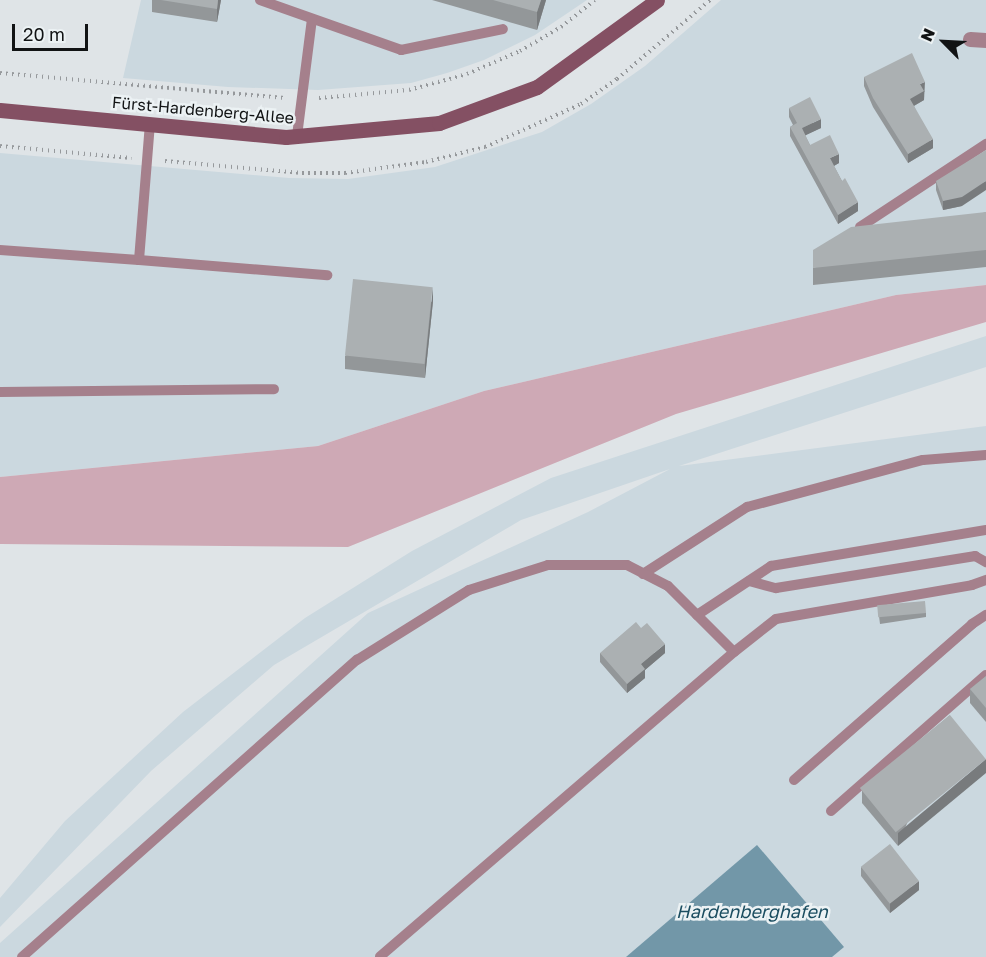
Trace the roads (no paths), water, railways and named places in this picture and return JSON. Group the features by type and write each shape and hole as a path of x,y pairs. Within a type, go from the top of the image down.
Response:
{"street":[{"name":"Fürst-Hardenberg-Allee","path":"0,110 286,137 439,123 537,87 647,3"},
{"path":"970,39 986,40"}],"lane":[{"path":"260,0 401,50 503,29"},
{"path":"297,136 312,19"},
{"path":"139,260 150,124"},
{"path":"860,227 986,144"},
{"path":"0,250 327,275"},
{"path":"0,392 274,389"},
{"path":"643,574 747,507 923,460 986,455"},
{"path":"697,615 771,566 986,530"},
{"path":"749,581 776,588 975,556 986,562"},
{"path":"22,957 357,660 469,590 548,565 627,566 668,586 734,652"},
{"path":"380,957 734,652 776,619 972,585 986,580"},
{"path":"794,780 972,624 986,615"},
{"path":"831,811 986,675"}],"water":[{"name":"Hardenberghafen","path":"757,845 844,947 832,957 626,957"}]}
